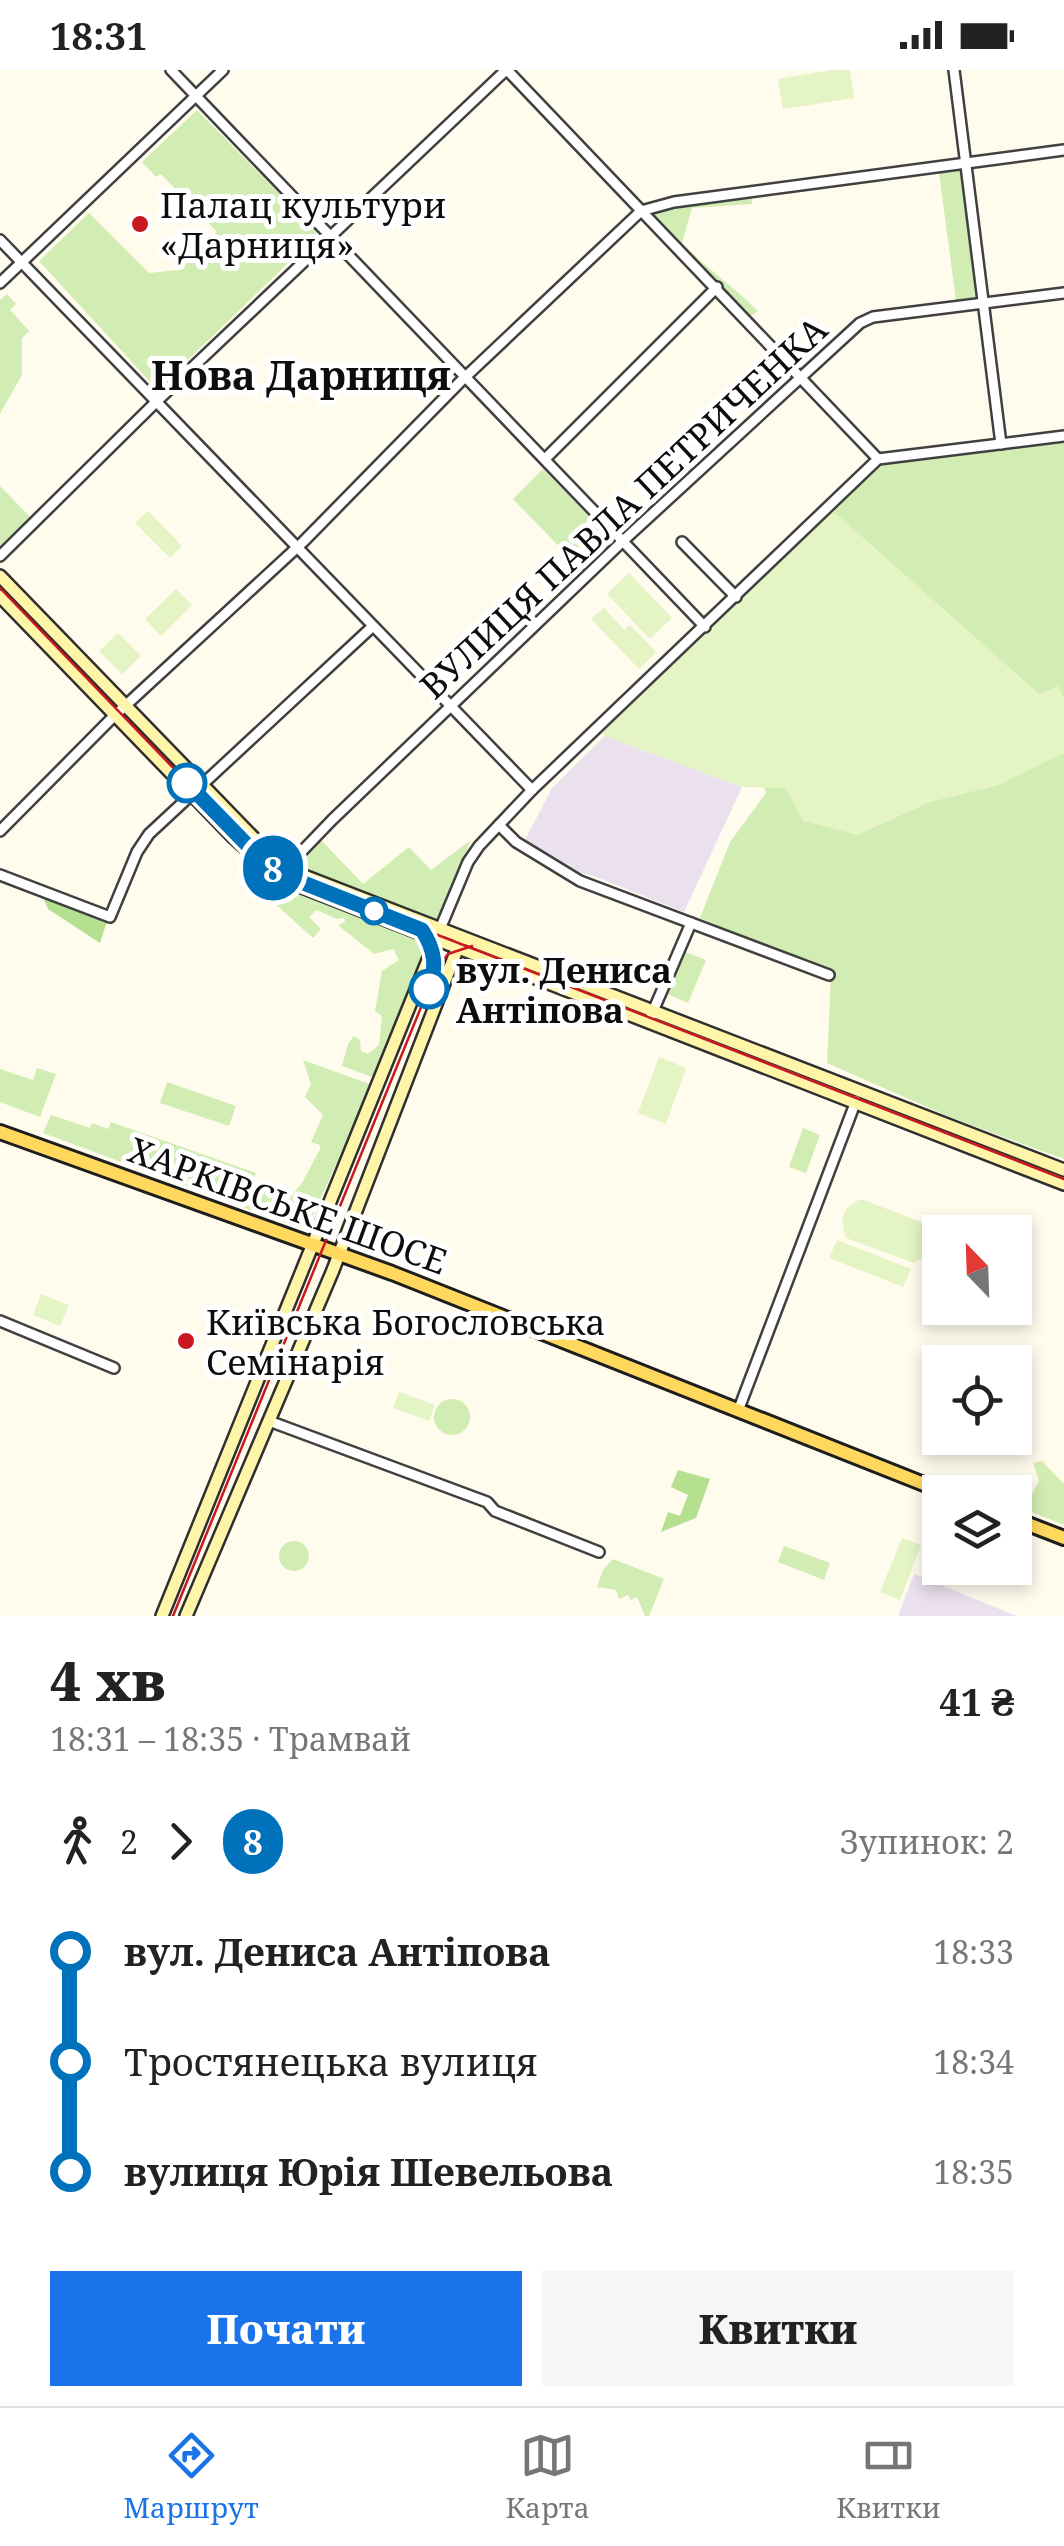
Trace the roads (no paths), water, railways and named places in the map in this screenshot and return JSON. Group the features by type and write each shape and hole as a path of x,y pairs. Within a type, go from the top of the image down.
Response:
{"main road":[{"name":"ХАРКІВСЬКЕ ШОСЕ","path":"0,1132 340,1254 922,1483"},
{"path":"1032,1526 1064,1538"}],"street":[{"path":"171,70 705,627"},
{"path":"0,283 223,70"},
{"path":"0,556 157,401 506,70 718,287 878,459"},
{"path":"954,70 1000,444"},
{"path":"0,831 120,710 296,548 465,378 641,210 674,202 1064,150"},
{"path":"0,240 532,790"},
{"path":"544,459 718,287"},
{"name":"ВУЛИЦЯ ПАВЛА ПЕТРИЧЕНКА","path":"282,872 451,705 848,332 873,318 1064,293"},
{"path":"162,1616 468,862 532,790 878,459 1064,436"},
{"path":"682,542 736,597"},
{"path":"0,576 262,866 857,1098 1064,1184"},
{"path":"0,596 120,710"},
{"path":"0,875 110,917 137,852 149,834 373,626"},
{"path":"499,825 516,842 580,881 829,975"},
{"path":"650,1018 691,923"},
{"path":"186,1616 340,1254 459,943"},
{"path":"857,1098 1064,1170"},
{"path":"738,1411 857,1098"},
{"path":"0,1322 114,1368"},
{"path":"268,1421 486,1502 496,1511 599,1552"}],"tram line":[{"path":"0,588 259,857 281,874 1064,1179"},
{"name":"8","path":"187,783 266,864 281,874 422,930 432,946 435,964 429,989"},
{"path":"173,1616 437,968 448,954 472,946"}],"place":[{"name":"Палац культури «Дарниця»","path":"140,224"},
{"name":"вул. Дениса Антіпова","path":"429,989"},
{"name":"Київська Богословська Семінарія","path":"186,1341"}],"district":[{"name":"Нова Дарниця","path":"301,374"}]}
